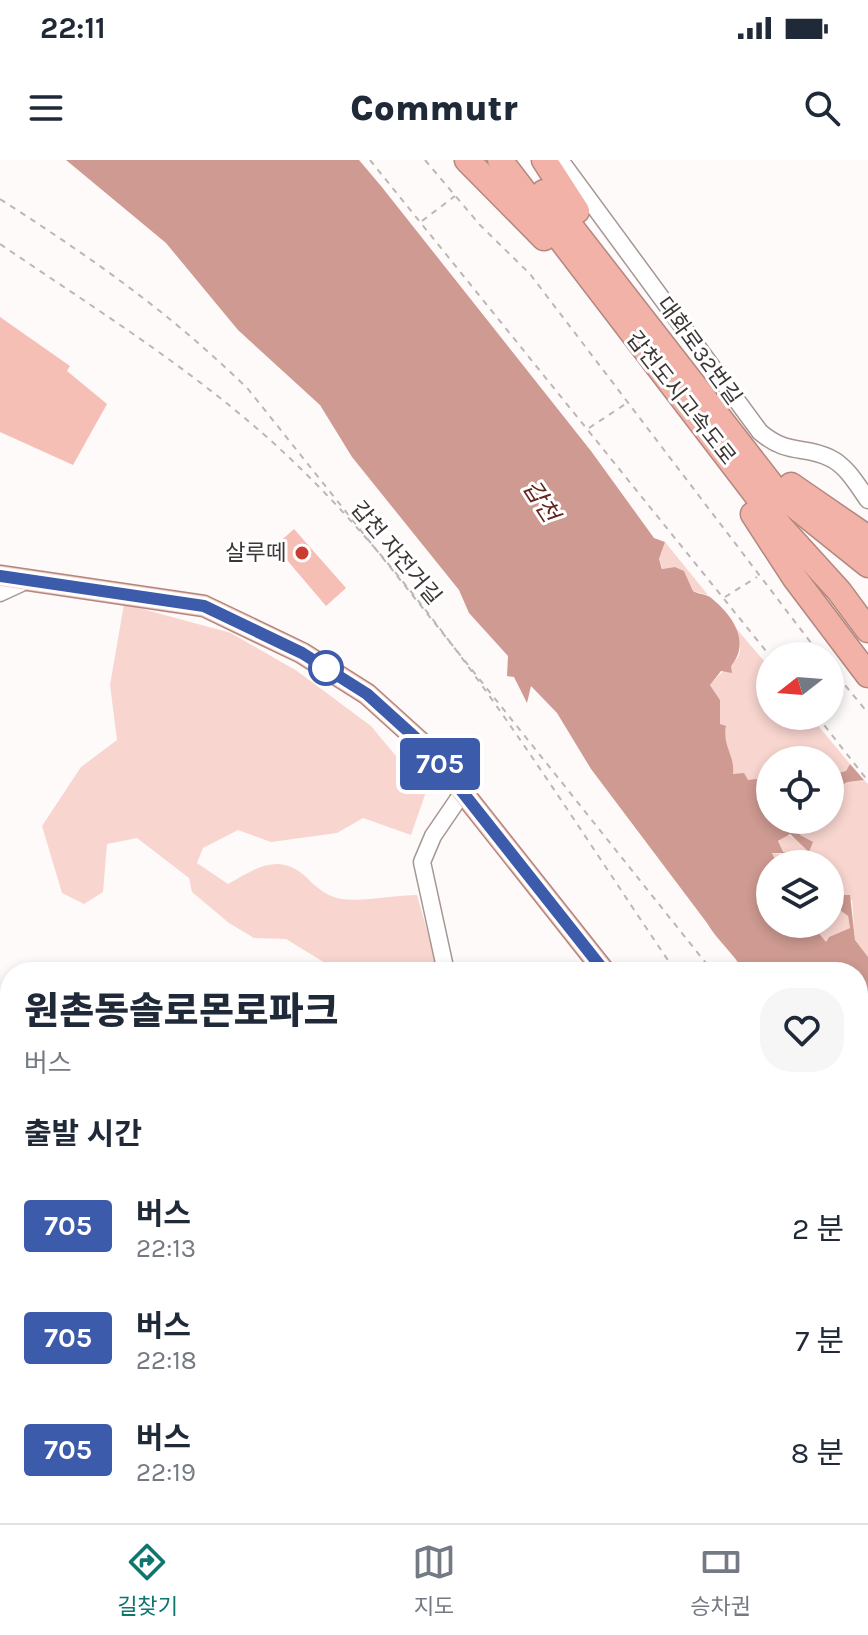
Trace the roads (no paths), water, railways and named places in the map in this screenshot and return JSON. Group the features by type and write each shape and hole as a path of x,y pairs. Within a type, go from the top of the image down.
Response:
{"highway":[{"path":"467,160 532,227 598,274"},
{"name":"갑천도시고속도로","path":"500,160 718,414 777,492 868,565"},
{"name":"갑천도시고속도로","path":"518,160 598,274 650,359 780,526 839,591 868,630"},
{"path":"544,160 578,212 598,274"},
{"path":"650,359 794,577 868,675"},
{"path":"718,414 781,477 868,538"}],"main road":[{"path":"0,576 204,606 302,653 367,694 430,751 597,962"}],"street":[{"name":"대화로32번길","path":"560,160 760,432 792,451 831,458 846,470 868,500"},
{"path":"0,593 28,580"},
{"path":"444,962 422,862 433,836 463,792"}],"water":[{"name":"갑천","path":"66,160 359,160 591,451 654,538 665,542 659,559 662,569 675,567 684,571 693,591 710,597 726,612 737,629 739,648 731,666 732,673 721,671 710,685 720,700 720,724 726,726 733,774 744,773 748,780 756,779 756,834 790,834 778,841 782,850 756,850 756,938 823,938 826,942 828,938 844,938 844,931 850,928 848,916 844,913 844,895 850,895 855,940 868,957 868,962 738,962 591,769 557,713 531,686 527,703 514,677 507,676 508,656 469,613 459,590 352,457 320,405 238,330 166,243"},
{"path":"850,764 864,780 844,784"},
{"path":"790,834 801,834 813,842 810,850"}],"place":[{"name":"살루떼","path":"302,553"}]}
